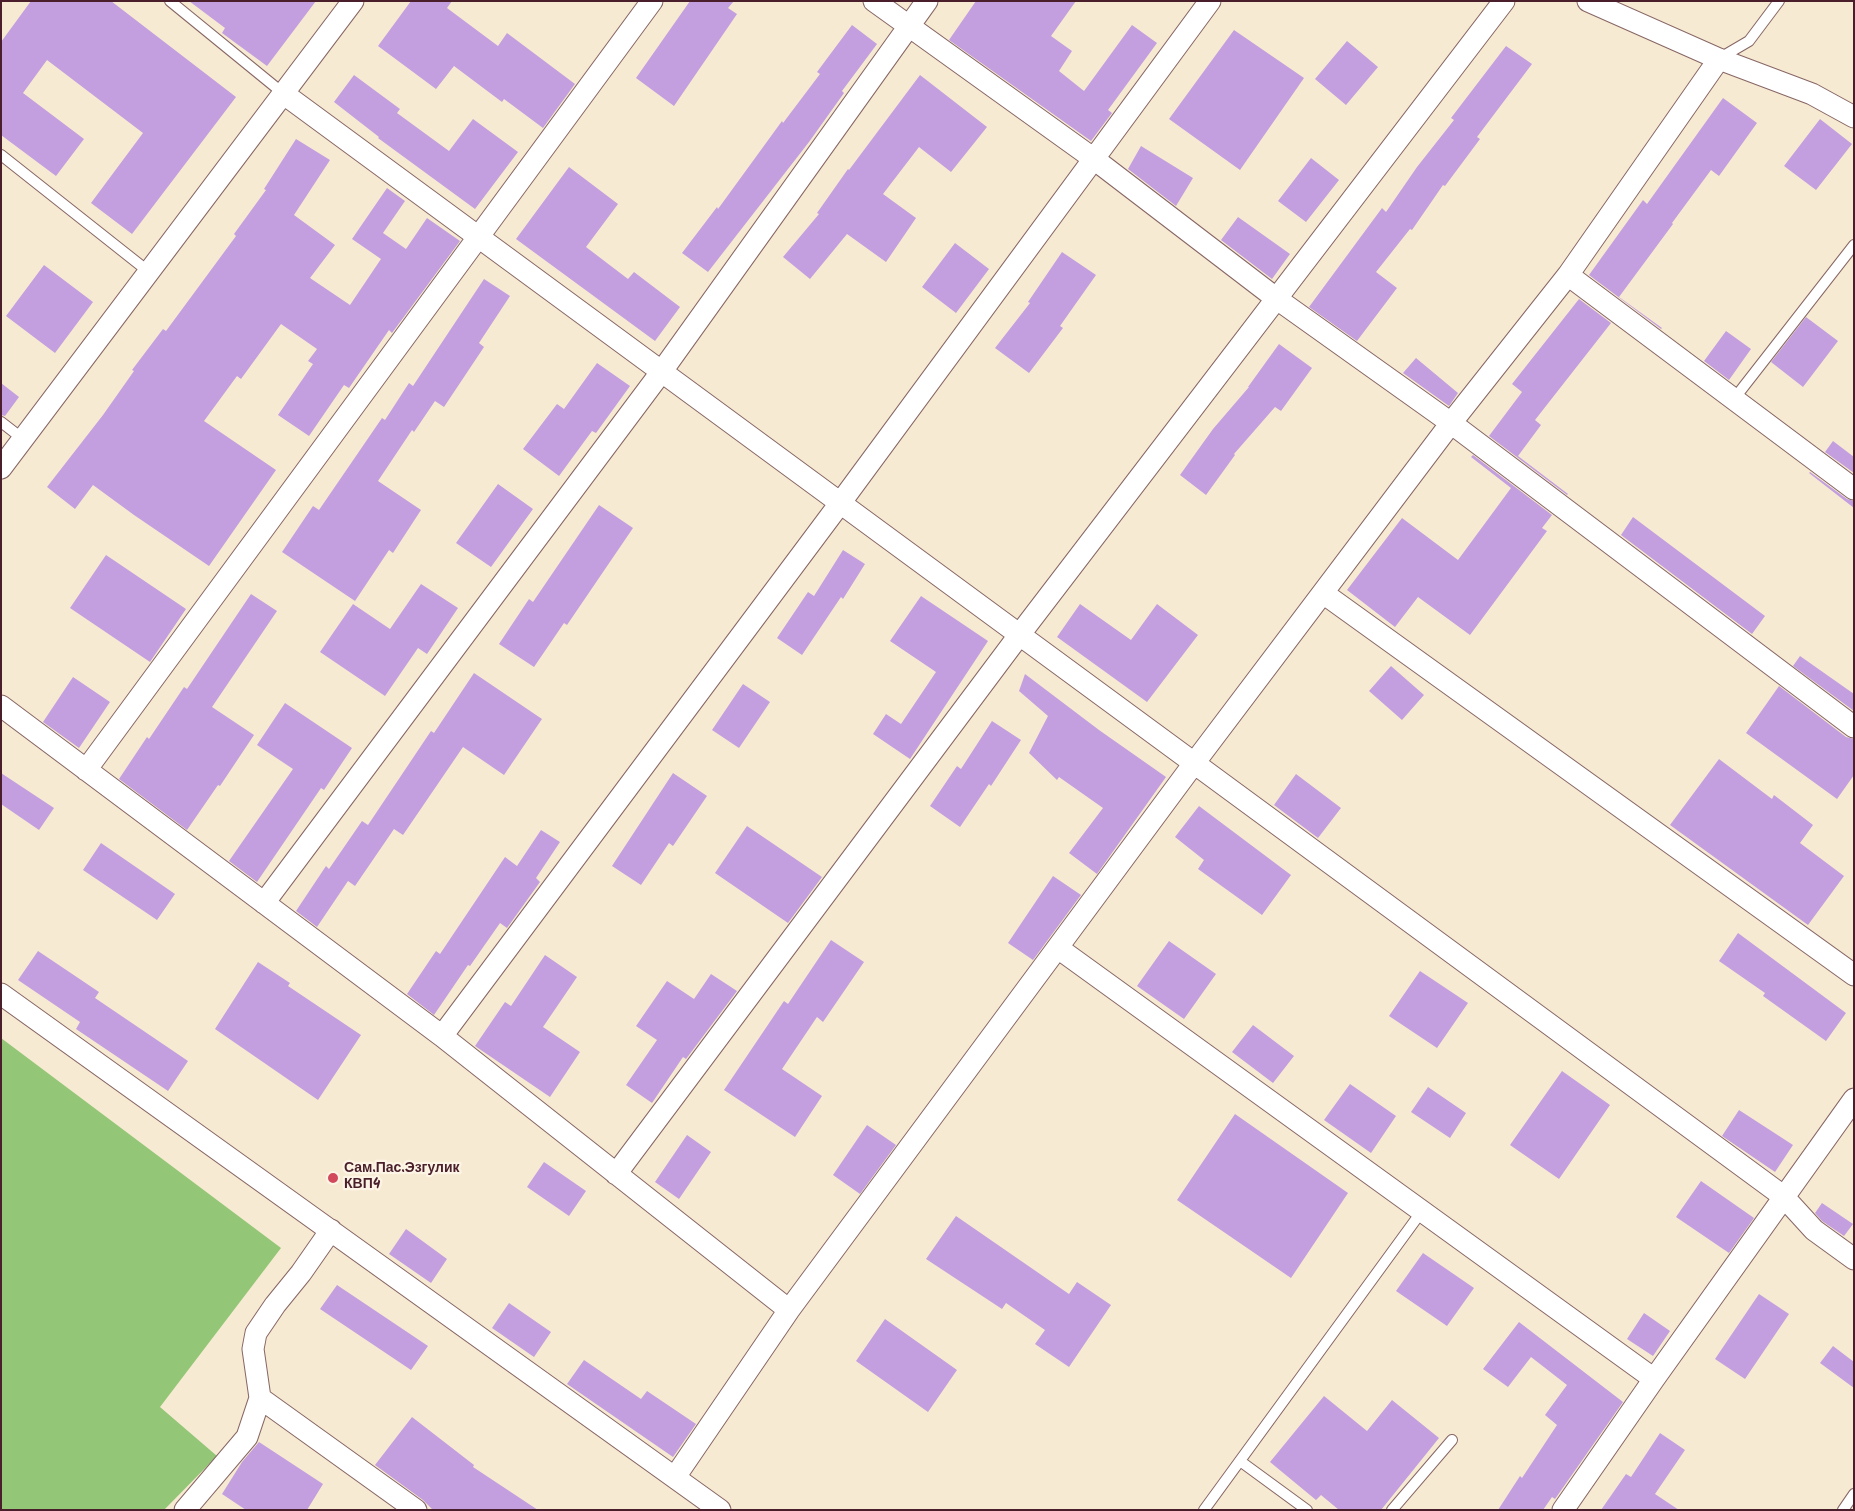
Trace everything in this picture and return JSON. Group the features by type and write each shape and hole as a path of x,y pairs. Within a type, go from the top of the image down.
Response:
{"street":[{"path":"1,468 353,1"},
{"path":"86,770 652,1"},
{"path":"874,1 1094,159 1277,299 1452,423 1854,727"},
{"path":"264,903 662,371 927,1"},
{"path":"442,1036 841,502 1210,1"},
{"path":"616,1174 1020,634 1504,1"},
{"path":"1588,1 1719,59 1812,94 1854,117"},
{"path":"675,1477 789,1310 1195,762 1452,423 1568,275 1719,59"},
{"path":"284,94 1783,1196 1814,1230 1854,1259"},
{"path":"1568,275 1854,489"},
{"path":"1323,593 1854,975"},
{"path":"1,706 442,1036 789,1310"},
{"path":"1058,948 1654,1379"},
{"path":"1,994 720,1510"},
{"path":"1563,1510 1783,1196 1854,1099"},
{"path":"185,1510 247,1437 260,1398 253,1350 256,1333 331,1230"},
{"path":"260,1398 416,1510"}],"lane":[{"path":"170,1 284,94"},
{"path":"1719,59 1749,41 1779,1"},
{"path":"1,155 149,272"},
{"path":"1734,399 1854,245"},
{"path":"1,422 23,439"},
{"path":"1204,1510 1422,1212"},
{"path":"1392,1510 1452,1440"},
{"path":"1240,1461 1307,1510"},
{"path":"1843,1510 1854,1494"}],"green space":[{"path":"1,1038 281,1248 160,1407 217,1456 164,1510 1,1510"}],"building":[{"path":"31,1 111,1 236,97 132,234 91,203 143,133 47,60 23,93 84,139 56,176 1,135 1,42"},
{"path":"189,1 316,1 267,66 222,33 225,28"},
{"path":"411,1 452,1 447,8 498,46 507,33 575,84 543,128 504,99 502,102 454,66 436,89 378,46"},
{"path":"690,1 734,1 728,8 737,14 674,106 636,78"},
{"path":"976,1 1076,1 1051,36 1072,51 1059,71 1084,91 1132,25 1157,43 1108,110 1112,113 1091,141 949,40"},
{"path":"852,25 877,44 842,91 844,93 809,142 708,272 682,253 717,207 718,209 782,121 783,123 820,74 817,72"},
{"path":"1234,30 1304,78 1240,170 1169,119"},
{"path":"1347,41 1378,67 1346,105 1315,79"},
{"path":"1506,46 1532,64 1477,137 1480,139 1445,186 1443,185 1412,230 1410,229 1376,272 1397,288 1357,341 1309,307 1382,208 1386,212 1417,167 1454,120 1451,118"},
{"path":"354,75 400,109 397,113 449,151 473,119 518,152 475,209 378,138 334,102"},
{"path":"920,75 987,127 951,172 919,147 883,194 916,218 886,262 847,234 810,279 783,257 819,214 817,213 848,169"},
{"path":"1723,98 1757,123 1719,176 1711,170 1619,297 1661,329 1589,275 1643,200 1647,204"},
{"path":"1820,119 1852,144 1816,190 1784,166"},
{"path":"296,139 330,160 294,215 335,245 310,278 350,305 381,259 352,239 387,188 405,201 383,233 406,249 427,218 460,241 392,333 389,330 349,388 344,385 309,436 278,415 313,364 308,361 317,349 281,324 241,379 237,376 204,421 276,470 209,566 93,485 75,509 47,487 103,415 134,371 132,370 163,329 166,331 236,236 234,234 266,190 264,189"},
{"path":"1141,146 1193,178 1176,206 1128,169"},
{"path":"1311,158 1339,180 1306,222 1278,201"},
{"path":"569,167 618,204 586,247 628,279 634,272 680,307 655,341 516,239"},
{"path":"1238,217 1290,254 1272,279 1221,240"},
{"path":"955,243 989,269 956,313 922,287"},
{"path":"1062,252 1096,275 1060,326 1063,328 1029,373 995,348 1030,303 1028,302"},
{"path":"44,265 93,302 55,353 6,316"},
{"path":"484,279 510,296 479,343 484,347 444,407 435,401 414,432 412,430 378,481 421,510 393,553 389,550 355,601 282,552 313,506 319,510 382,418 385,420 409,383 413,386"},
{"path":"1579,299 1611,323 1535,420 1541,425 1518,456 1567,495 1489,436 1522,392 1512,384"},
{"path":"1806,317 1838,341 1803,387 1771,362"},
{"path":"1726,331 1751,349 1729,380 1704,361"},
{"path":"1279,344 1312,368 1281,411 1275,407 1234,454 1206,495 1180,475 1213,429 1249,387"},
{"path":"1416,358 1458,393 1449,406 1403,373"},
{"path":"597,363 630,386 596,433 592,431 559,476 523,449 557,404 564,409"},
{"path":"1,383 19,397 5,416 1,415"},
{"path":"1833,441 1854,457 1854,473 1825,452"},
{"path":"1473,455 1552,515 1542,528 1547,531 1470,635 1418,597 1395,627 1347,590 1402,518 1458,560 1511,488 1471,457"},
{"path":"1809,473 1847,499 1854,501 1854,508"},
{"path":"498,484 533,509 491,567 456,543"},
{"path":"599,505 633,528 567,625 564,623 534,667 499,644 529,599 533,602"},
{"path":"1633,517 1765,616 1752,634 1621,535"},
{"path":"843,550 865,564 843,599 841,597 802,655 777,638 808,592 814,596"},
{"path":"106,555 186,609 150,662 70,608"},
{"path":"421,584 458,608 427,654 418,648 385,696 320,652 353,604 390,629"},
{"path":"251,594 277,611 212,707 254,735 220,786 218,785 187,830 119,779 184,687 187,689"},
{"path":"921,596 988,641 910,759 873,734 886,714 901,724 936,672 890,641"},
{"path":"1080,604 1131,640 1157,604 1198,635 1147,702 1057,637"},
{"path":"1800,656 1854,694 1854,711 1793,666"},
{"path":"1391,666 1424,695 1402,720 1369,691"},
{"path":"474,673 542,719 504,775 463,747 403,835 394,829 355,886 348,881 317,927 296,911 326,866 329,869 362,821 368,825 431,731 434,733"},
{"path":"1025,674 1099,730 1166,777 1097,874 1069,853 1103,808 1059,777 1057,780 1029,753 1048,716 1019,691"},
{"path":"73,677 110,702 79,748 43,722"},
{"path":"743,684 770,702 739,748 712,730"},
{"path":"1779,686 1846,737 1854,739 1854,775 1837,799 1746,733"},
{"path":"285,703 352,748 324,790 321,788 257,882 229,861 293,769 257,745"},
{"path":"992,721 1021,740 991,786 989,784 960,827 930,806 957,766 961,769"},
{"path":"1719,759 1772,799 1774,795 1813,825 1800,843 1844,876 1808,925 1670,825"},
{"path":"1,773 54,808 39,830 1,804"},
{"path":"673,773 707,796 673,846 669,843 641,885 612,866"},
{"path":"1296,774 1341,808 1318,838 1274,805"},
{"path":"1199,806 1291,875 1262,915 1198,869 1204,860 1175,837"},
{"path":"747,826 822,877 788,923 715,873"},
{"path":"541,830 560,842 536,878 540,882 507,928 500,923 470,966 468,965 434,1015 407,994 436,951 440,954 505,857 517,866"},
{"path":"101,843 175,894 157,920 83,870"},
{"path":"1053,876 1081,895 1033,960 1008,943"},
{"path":"1738,933 1846,1013 1826,1041 1763,996 1765,993 1719,961"},
{"path":"831,940 864,962 823,1022 817,1017 782,1069 822,1096 795,1137 724,1090 784,1001 788,1004"},
{"path":"1169,941 1216,974 1184,1019 1137,986"},
{"path":"38,951 99,992 95,998 188,1061 168,1091 76,1029 80,1022 18,980"},
{"path":"545,955 577,977 543,1027 580,1052 550,1097 475,1046 505,1002 511,1006"},
{"path":"258,962 290,983 288,986 361,1035 318,1100 215,1029"},
{"path":"1420,971 1468,1003 1437,1048 1389,1016"},
{"path":"711,974 737,991 686,1059 683,1057 652,1103 626,1085 657,1040 636,1026 667,981 694,999"},
{"path":"1253,1025 1294,1056 1273,1083 1232,1052"},
{"path":"1562,1071 1610,1105 1559,1179 1510,1145"},
{"path":"1350,1084 1396,1116 1371,1153 1324,1120"},
{"path":"1428,1087 1466,1113 1450,1138 1411,1112"},
{"path":"1739,1110 1793,1145 1775,1172 1722,1136"},
{"path":"1235,1114 1348,1193 1291,1278 1177,1200"},
{"path":"867,1125 896,1145 860,1194 833,1175"},
{"path":"687,1135 711,1152 679,1199 655,1182"},
{"path":"544,1162 586,1191 569,1216 527,1187"},
{"path":"1701,1181 1754,1218 1729,1253 1676,1217"},
{"path":"1822,1203 1853,1224 1844,1236 1822,1221 1815,1213"},
{"path":"956,1216 1069,1294 1077,1282 1111,1305 1069,1367 1035,1344 1045,1330 1006,1303 1002,1309 926,1259"},
{"path":"406,1229 447,1259 431,1283 389,1254"},
{"path":"1423,1253 1474,1288 1447,1326 1396,1291"},
{"path":"337,1285 428,1346 411,1370 320,1309"},
{"path":"1759,1294 1789,1314 1745,1379 1715,1359"},
{"path":"509,1303 551,1332 534,1357 492,1328"},
{"path":"1644,1313 1670,1331 1653,1356 1627,1339"},
{"path":"885,1319 957,1370 928,1412 856,1361"},
{"path":"1519,1322 1623,1402 1555,1499 1552,1497 1543,1510 1498,1510 1557,1425 1545,1415 1567,1385 1531,1357 1508,1387 1483,1369"},
{"path":"1833,1346 1854,1362 1854,1388 1820,1363"},
{"path":"584,1360 641,1399 647,1391 696,1424 673,1457 567,1384"},
{"path":"1324,1396 1367,1431 1392,1400 1439,1438 1381,1510 1339,1510 1321,1495 1316,1500 1270,1462"},
{"path":"412,1417 474,1465 473,1467 538,1510 433,1510 423,1500 375,1465"},
{"path":"1660,1433 1685,1450 1655,1494 1679,1510 1601,1510 1626,1474 1631,1477"},
{"path":"259,1442 323,1484 307,1510 246,1510 222,1494 242,1462"}],"place":[{"name":"Сам.Пас.Эзгулик КВП4","path":"333,1178"}]}
